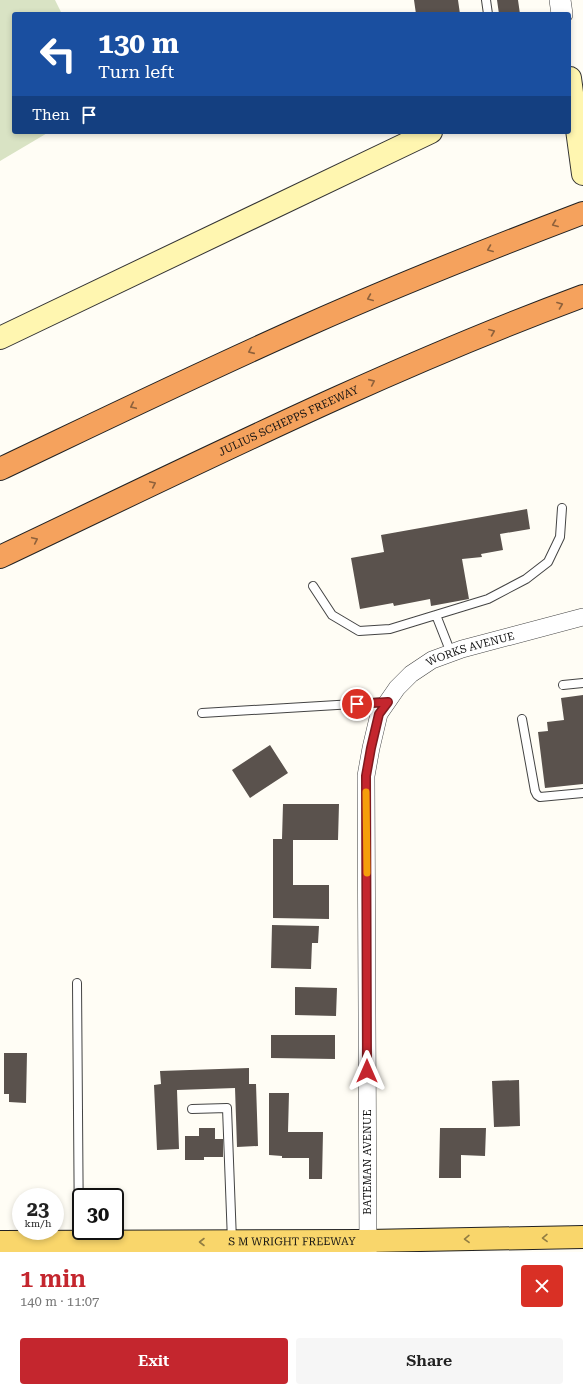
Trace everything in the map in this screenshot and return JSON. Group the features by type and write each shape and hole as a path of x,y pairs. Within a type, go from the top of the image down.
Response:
{"highway":[{"path":"0,469 184,381 312,324 440,269 583,213"},
{"name":"JULIUS SCHEPPS FREEWAY","path":"0,557 304,413 444,351 583,296"}],"main road":[{"path":"573,76 583,174"},
{"path":"0,338 404,141 425,134"},
{"name":"S M WRIGHT FREEWAY","path":"0,1242 232,1242 368,1247 583,1237"}],"street":[{"path":"560,0 562,12"},
{"name":"WORKS AVENUE","path":"384,708 397,688 411,674 432,660 450,653 583,617"},
{"name":"BATEMAN AVENUE","path":"368,1247 366,776 371,748 384,708"}],"lane":[{"path":"486,0 488,12"},
{"path":"312,586 332,615 359,632 390,629 488,599 526,579 548,562 560,537 562,508"},
{"path":"436,615 450,653"},
{"path":"563,685 583,683"},
{"path":"202,713 384,708"},
{"path":"522,719 537,795 540,797 583,793"},
{"path":"77,983 79,1242"},
{"path":"192,1109 227,1108 232,1242"}],"green space":[{"path":"0,0 55,0 61,12 12,12 12,134 46,134 0,161"}],"building":[{"path":"414,0 458,0 460,12 416,12"},
{"path":"497,0 518,0 520,12 499,12"},
{"path":"527,509 530,529 500,534 503,550 481,554 482,557 462,559 469,599 431,606 430,599 394,606 393,603 360,609 351,558 384,552 381,535"},
{"path":"583,695 583,784 545,788 538,732 548,731 547,722 564,720 561,698"},
{"path":"270,745 288,773 250,798 232,770"},
{"path":"283,804 339,804 338,840 293,840 293,885 329,885 329,919 273,918 273,839 282,839"},
{"path":"272,925 319,926 318,943 312,943 311,969 271,968"},
{"path":"295,987 337,988 336,1016 295,1015"},
{"path":"271,1035 335,1035 335,1059 271,1058"},
{"path":"4,1053 27,1053 26,1103 9,1102 9,1094 4,1094"},
{"path":"249,1068 249,1084 256,1084 258,1146 237,1147 235,1088 177,1090 179,1149 157,1150 154,1085 161,1084 160,1071"},
{"path":"519,1080 520,1126 494,1127 492,1081"},
{"path":"269,1093 289,1093 288,1132 323,1132 322,1179 309,1179 309,1158 282,1158 282,1156 269,1155"},
{"path":"199,1128 215,1128 215,1139 223,1139 223,1157 204,1157 204,1160 185,1160 185,1136 199,1136"},
{"path":"440,1128 486,1128 485,1156 461,1155 461,1178 439,1178"}],"slow traffic":[{"path":"366,792 367,873"}],"route":[{"path":"357,704 388,702 379,714 366,776 367,1071"}]}
